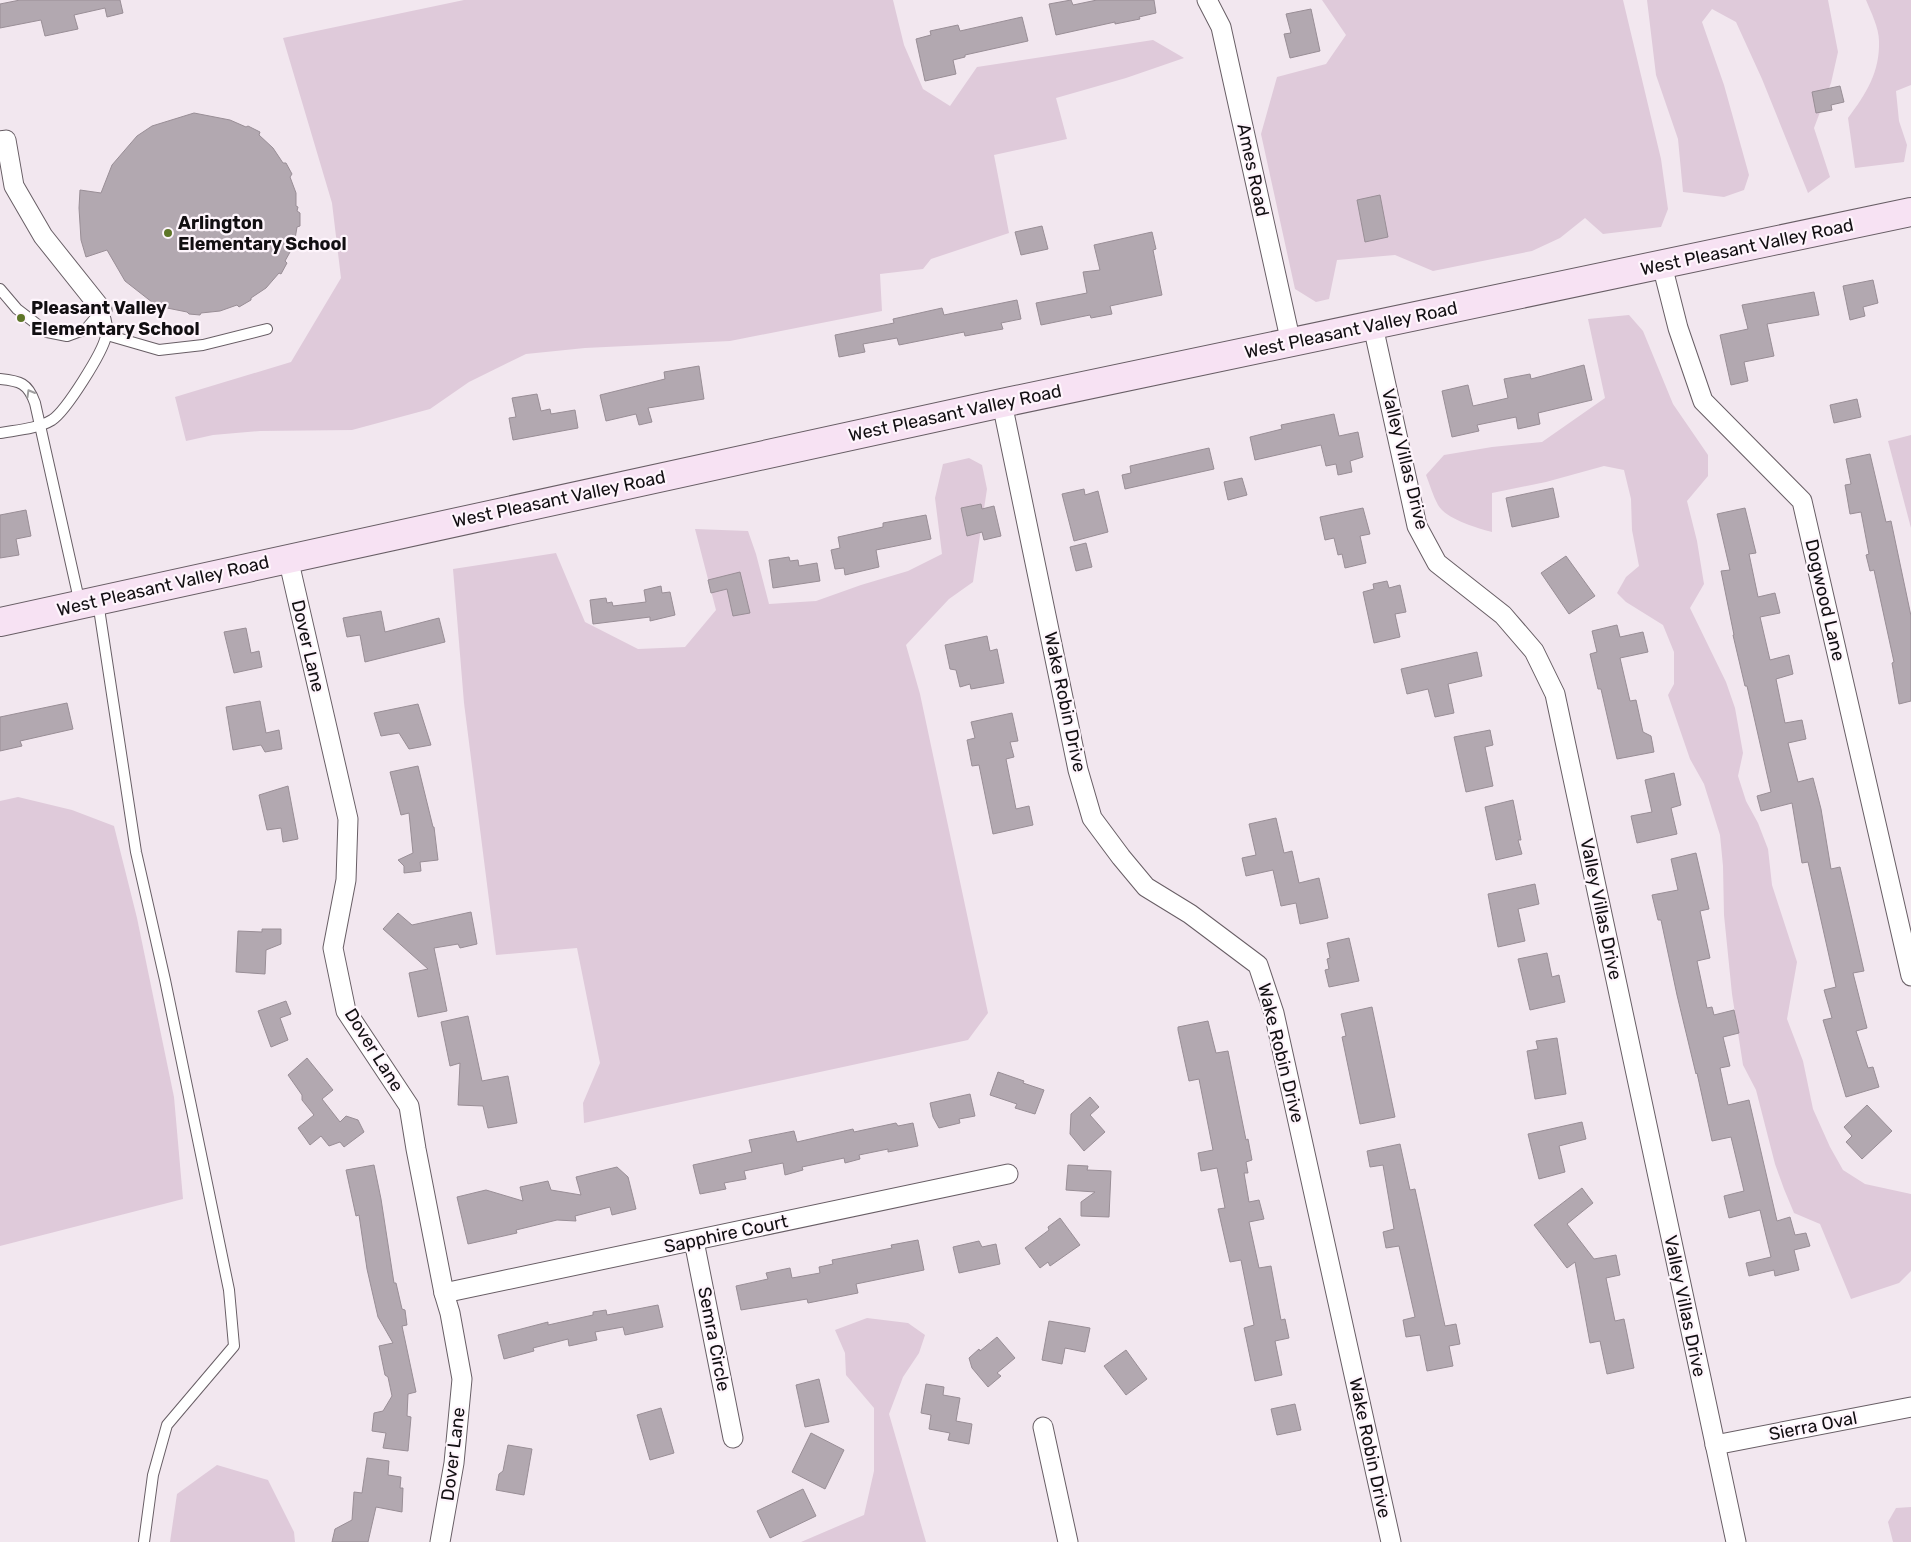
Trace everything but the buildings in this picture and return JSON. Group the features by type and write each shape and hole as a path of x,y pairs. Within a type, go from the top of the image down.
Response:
{"main road":[{"name":"West Pleasant Valley Road","path":"0,622 1002,403 1911,212"}],"street":[{"name":"Ames Road","path":"1207,0 1221,27 1291,343"},
{"path":"0,140 6,140 14,186 43,236 102,310"},
{"name":"Dogwood Lane","path":"1662,265 1678,328 1703,401 1802,501 1911,976"},
{"name":"Valley Villas Drive","path":"1373,326 1417,526 1438,563 1502,615 1534,650 1556,694 1736,1542"},
{"name":"Wake Robin Drive","path":"1002,403 1078,770 1092,818 1146,887 1198,920 1258,965 1261,973 1274,1013 1391,1542"},
{"name":"Dover Lane","path":"288,558 348,819 346,880 333,948 346,1011 409,1106 462,1379 454,1463 440,1542"},
{"name":"Sapphire Court","path":"444,1293 1008,1174"},
{"name":"Semra Circle","path":"694,1241 733,1438"},
{"name":"Sierra Oval","path":"1715,1445 1911,1407"},
{"path":"1043,1427 1068,1542"}],"lane":[{"path":"0,289 17,309 47,332 67,336 86,329 102,310"},
{"path":"0,433 40,426 53,419 64,409 102,349 107,335 107,324 102,310"},
{"path":"107,335 159,350 203,345 268,329"},
{"path":"0,380 15,381 25,385 31,392 89,603 136,852 165,980 229,1290 234,1346 167,1425 153,1475 144,1542"}],"shaded area":[{"path":"464,0 893,0 904,45 923,89 950,106 977,67 1153,40 1184,58 1126,78 1056,98 1067,139 994,155 1009,233 931,259 923,269 880,274 882,311 730,341 585,348 526,354 469,382 430,409 352,430 260,431 213,435 186,441 175,397 291,362 341,278 332,203 283,38"},
{"path":"1322,0 1623,0 1661,159 1668,209 1661,227 1603,234 1585,218 1560,238 1532,251 1433,271 1395,255 1337,260 1329,299 1316,302 1295,289 1261,134 1277,77 1326,64 1346,35"},
{"path":"1647,0 1828,0 1838,52 1831,83 1814,128 1830,177 1808,193 1762,79 1736,22 1712,9 1702,22 1724,85 1749,175 1744,190 1724,197 1683,192 1678,139 1656,75"},
{"path":"1866,0 1911,0 1911,85 1896,91 1899,121 1907,145 1904,162 1855,168 1848,118 1871,82 1879,52 1878,31"},
{"path":"1629,315 1643,331 1673,404 1708,455 1708,476 1687,501 1697,541 1704,584 1690,608 1726,682 1735,708 1743,753 1738,776 1746,801 1758,823 1768,849 1772,885 1797,962 1787,1019 1803,1061 1813,1109 1830,1147 1843,1170 1865,1184 1911,1194 1911,1271 1899,1283 1851,1299 1820,1224 1794,1213 1775,1164 1756,1090 1743,1065 1732,994 1724,915 1720,835 1704,784 1690,759 1668,695 1674,684 1674,652 1663,625 1626,602 1617,593 1626,577 1639,566 1632,530 1631,499 1624,470 1604,466 1546,482 1492,493 1492,532 1455,519 1442,510 1436,502 1426,475 1444,455 1492,447 1542,442 1605,398 1588,319"},
{"path":"1911,435 1911,528 1888,441"},
{"path":"969,458 982,465 987,489 973,582 949,599 906,645 920,694 988,1013 968,1040 584,1123 583,1103 600,1063 577,948 496,955 464,703 453,569 556,553 585,622 638,649 685,647 716,610 695,529 748,531 769,604 816,601 908,571 942,554 935,498 943,464"},
{"path":"18,797 72,810 114,826 137,918 174,1097 183,1199 0,1246 0,801"},
{"path":"867,1318 908,1323 925,1335 919,1353 903,1377 889,1414 926,1542 801,1542 864,1515 874,1471 874,1408 846,1375 845,1353 835,1330"},
{"path":"217,1465 268,1480 294,1532 295,1542 170,1542 177,1494"},
{"path":"1911,1507 1911,1542 1893,1542 1888,1522 1896,1508"}],"place":[{"name":"Arlington Elementary School","path":"168,233"},
{"name":"Pleasant Valley Elementary School","path":"21,318"}]}
